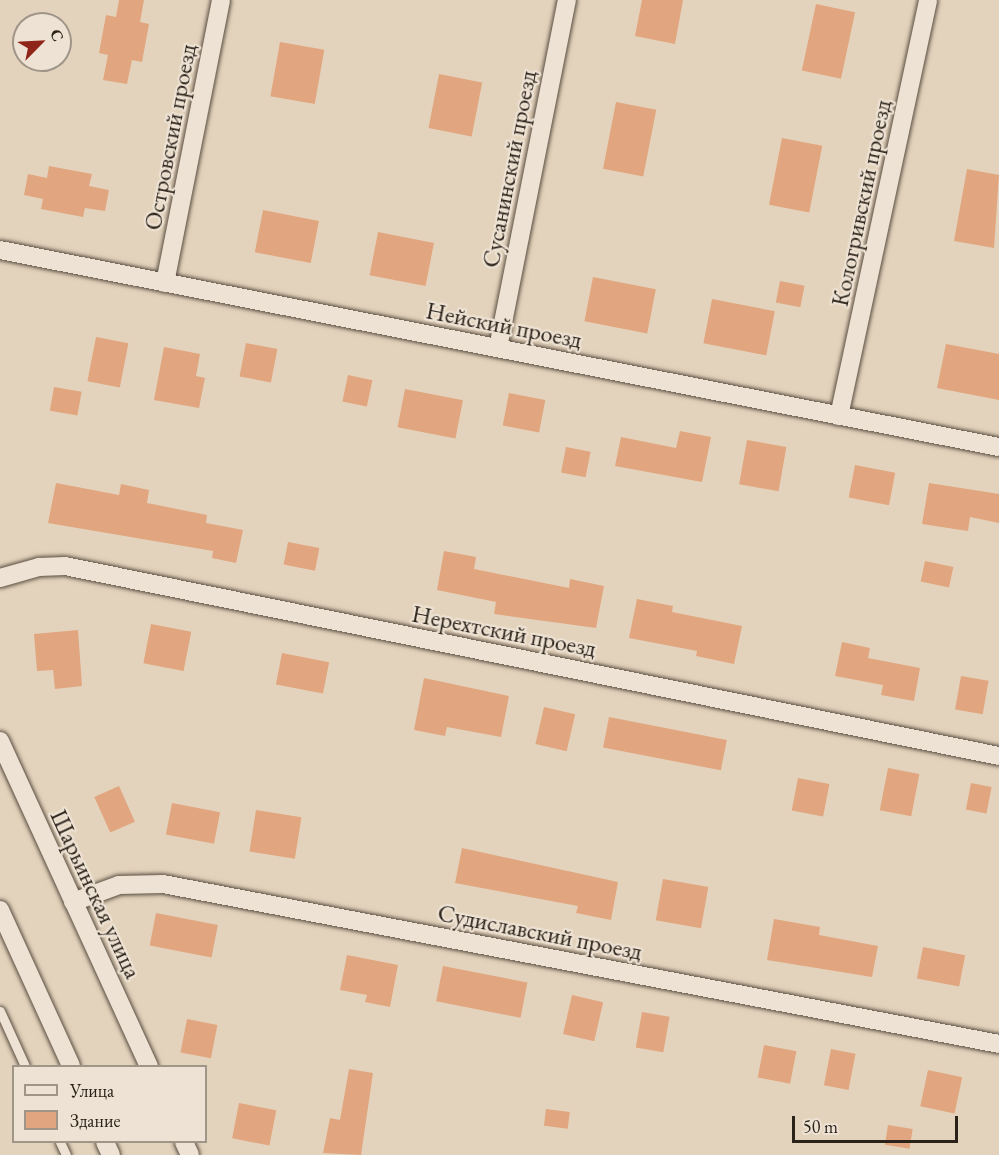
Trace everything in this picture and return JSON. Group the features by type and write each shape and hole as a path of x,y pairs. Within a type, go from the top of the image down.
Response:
{"street":[{"name":"Островский проезд","path":"165,283 221,0"},
{"name":"Сусанинский проезд","path":"498,348 567,0"},
{"name":"Кологривский проезд","path":"839,416 928,0"},
{"name":"Нейский проезд","path":"0,250 999,447"},
{"name":"Нерехтский проезд","path":"0,578 39,567 65,566 999,756"},
{"name":"Шарьинская улица","path":"0,741 149,1065"},
{"name":"Судиславский проезд","path":"73,902 119,885 163,884 999,1044"},
{"path":"0,910 71,1065"}],"lane":[{"path":"0,1011 25,1065"}],"building":[{"path":"119,0 144,0 140,22 149,24 142,62 132,60 127,84 103,80 108,55 99,53 106,15 116,17"},
{"path":"642,0 683,0 675,44 635,36"},
{"path":"816,4 855,12 841,79 802,71"},
{"path":"280,42 324,50 315,104 270,96"},
{"path":"439,74 482,82 472,136 429,128"},
{"path":"616,102 656,110 643,177 603,169"},
{"path":"782,138 822,146 809,213 769,205"},
{"path":"49,166 92,174 89,186 109,190 105,211 85,208 83,217 41,209 43,199 24,195 28,174 47,178"},
{"path":"967,169 999,175 994,248 954,241"},
{"path":"263,210 319,221 311,263 255,252"},
{"path":"378,232 434,243 426,286 370,275"},
{"path":"593,277 656,289 647,333 584,321"},
{"path":"780,281 805,286 800,307 776,303"},
{"path":"712,299 775,311 766,355 703,343"},
{"path":"96,337 128,343 120,387 87,381"},
{"path":"246,343 277,349 271,382 240,376"},
{"path":"946,344 999,354 999,400 937,388"},
{"path":"164,347 200,354 196,376 205,378 199,408 154,400"},
{"path":"348,375 372,380 367,407 342,401"},
{"path":"54,387 82,392 77,415 50,411"},
{"path":"405,389 463,400 455,439 398,427"},
{"path":"509,393 545,400 539,432 503,425"},
{"path":"680,431 711,437 702,482 615,466 621,437 676,448"},
{"path":"747,440 786,447 779,491 739,484"},
{"path":"566,447 591,452 586,477 561,473"},
{"path":"855,465 895,473 889,505 849,497"},
{"path":"56,483 119,495 121,484 149,490 147,503 207,515 206,523 243,530 236,563 212,558 213,551 48,523"},
{"path":"929,483 999,494 999,523 970,517 968,531 922,524"},
{"path":"288,542 319,548 315,571 284,565"},
{"path":"444,551 476,557 474,569 569,588 570,579 604,586 596,628 494,614 496,602 437,590"},
{"path":"925,561 953,567 949,588 921,582"},
{"path":"637,599 673,606 672,612 742,626 734,664 696,656 697,651 629,638"},
{"path":"151,624 191,632 184,671 143,663"},
{"path":"78,630 82,686 55,689 53,670 37,671 34,634"},
{"path":"842,642 870,648 868,658 920,668 914,701 881,695 883,685 835,676"},
{"path":"282,653 329,662 323,694 276,684"},
{"path":"961,676 989,681 983,714 955,709"},
{"path":"424,678 509,696 501,737 447,727 445,736 414,730"},
{"path":"544,707 575,714 567,751 535,744"},
{"path":"609,717 727,740 721,770 603,747"},
{"path":"888,768 919,774 911,816 880,810"},
{"path":"798,778 829,784 823,816 792,810"},
{"path":"971,783 992,787 986,814 966,810"},
{"path":"119,786 135,822 110,833 94,797"},
{"path":"172,803 220,812 214,844 166,834"},
{"path":"256,810 301,817 295,859 249,851"},
{"path":"462,848 618,882 611,920 576,913 578,906 455,883"},
{"path":"663,879 708,887 701,928 656,920"},
{"path":"156,913 218,925 212,957 150,945"},
{"path":"774,919 820,927 819,935 878,946 872,977 767,960"},
{"path":"923,947 965,955 959,987 917,978"},
{"path":"347,955 398,965 390,1007 365,1002 367,995 340,990"},
{"path":"443,966 527,982 521,1018 436,1001"},
{"path":"572,995 603,1002 594,1041 563,1034"},
{"path":"642,1012 670,1017 663,1052 636,1047"},
{"path":"187,1019 217,1025 211,1058 181,1052"},
{"path":"764,1045 796,1051 790,1084 758,1077"},
{"path":"831,1049 856,1054 848,1090 824,1085"},
{"path":"349,1069 373,1073 361,1155 323,1153 330,1118 340,1120"},
{"path":"928,1070 962,1077 955,1113 920,1106"},
{"path":"239,1103 276,1110 269,1146 232,1138"},
{"path":"546,1109 570,1112 568,1129 544,1126"},
{"path":"888,1125 913,1129 910,1149 885,1145"}]}
